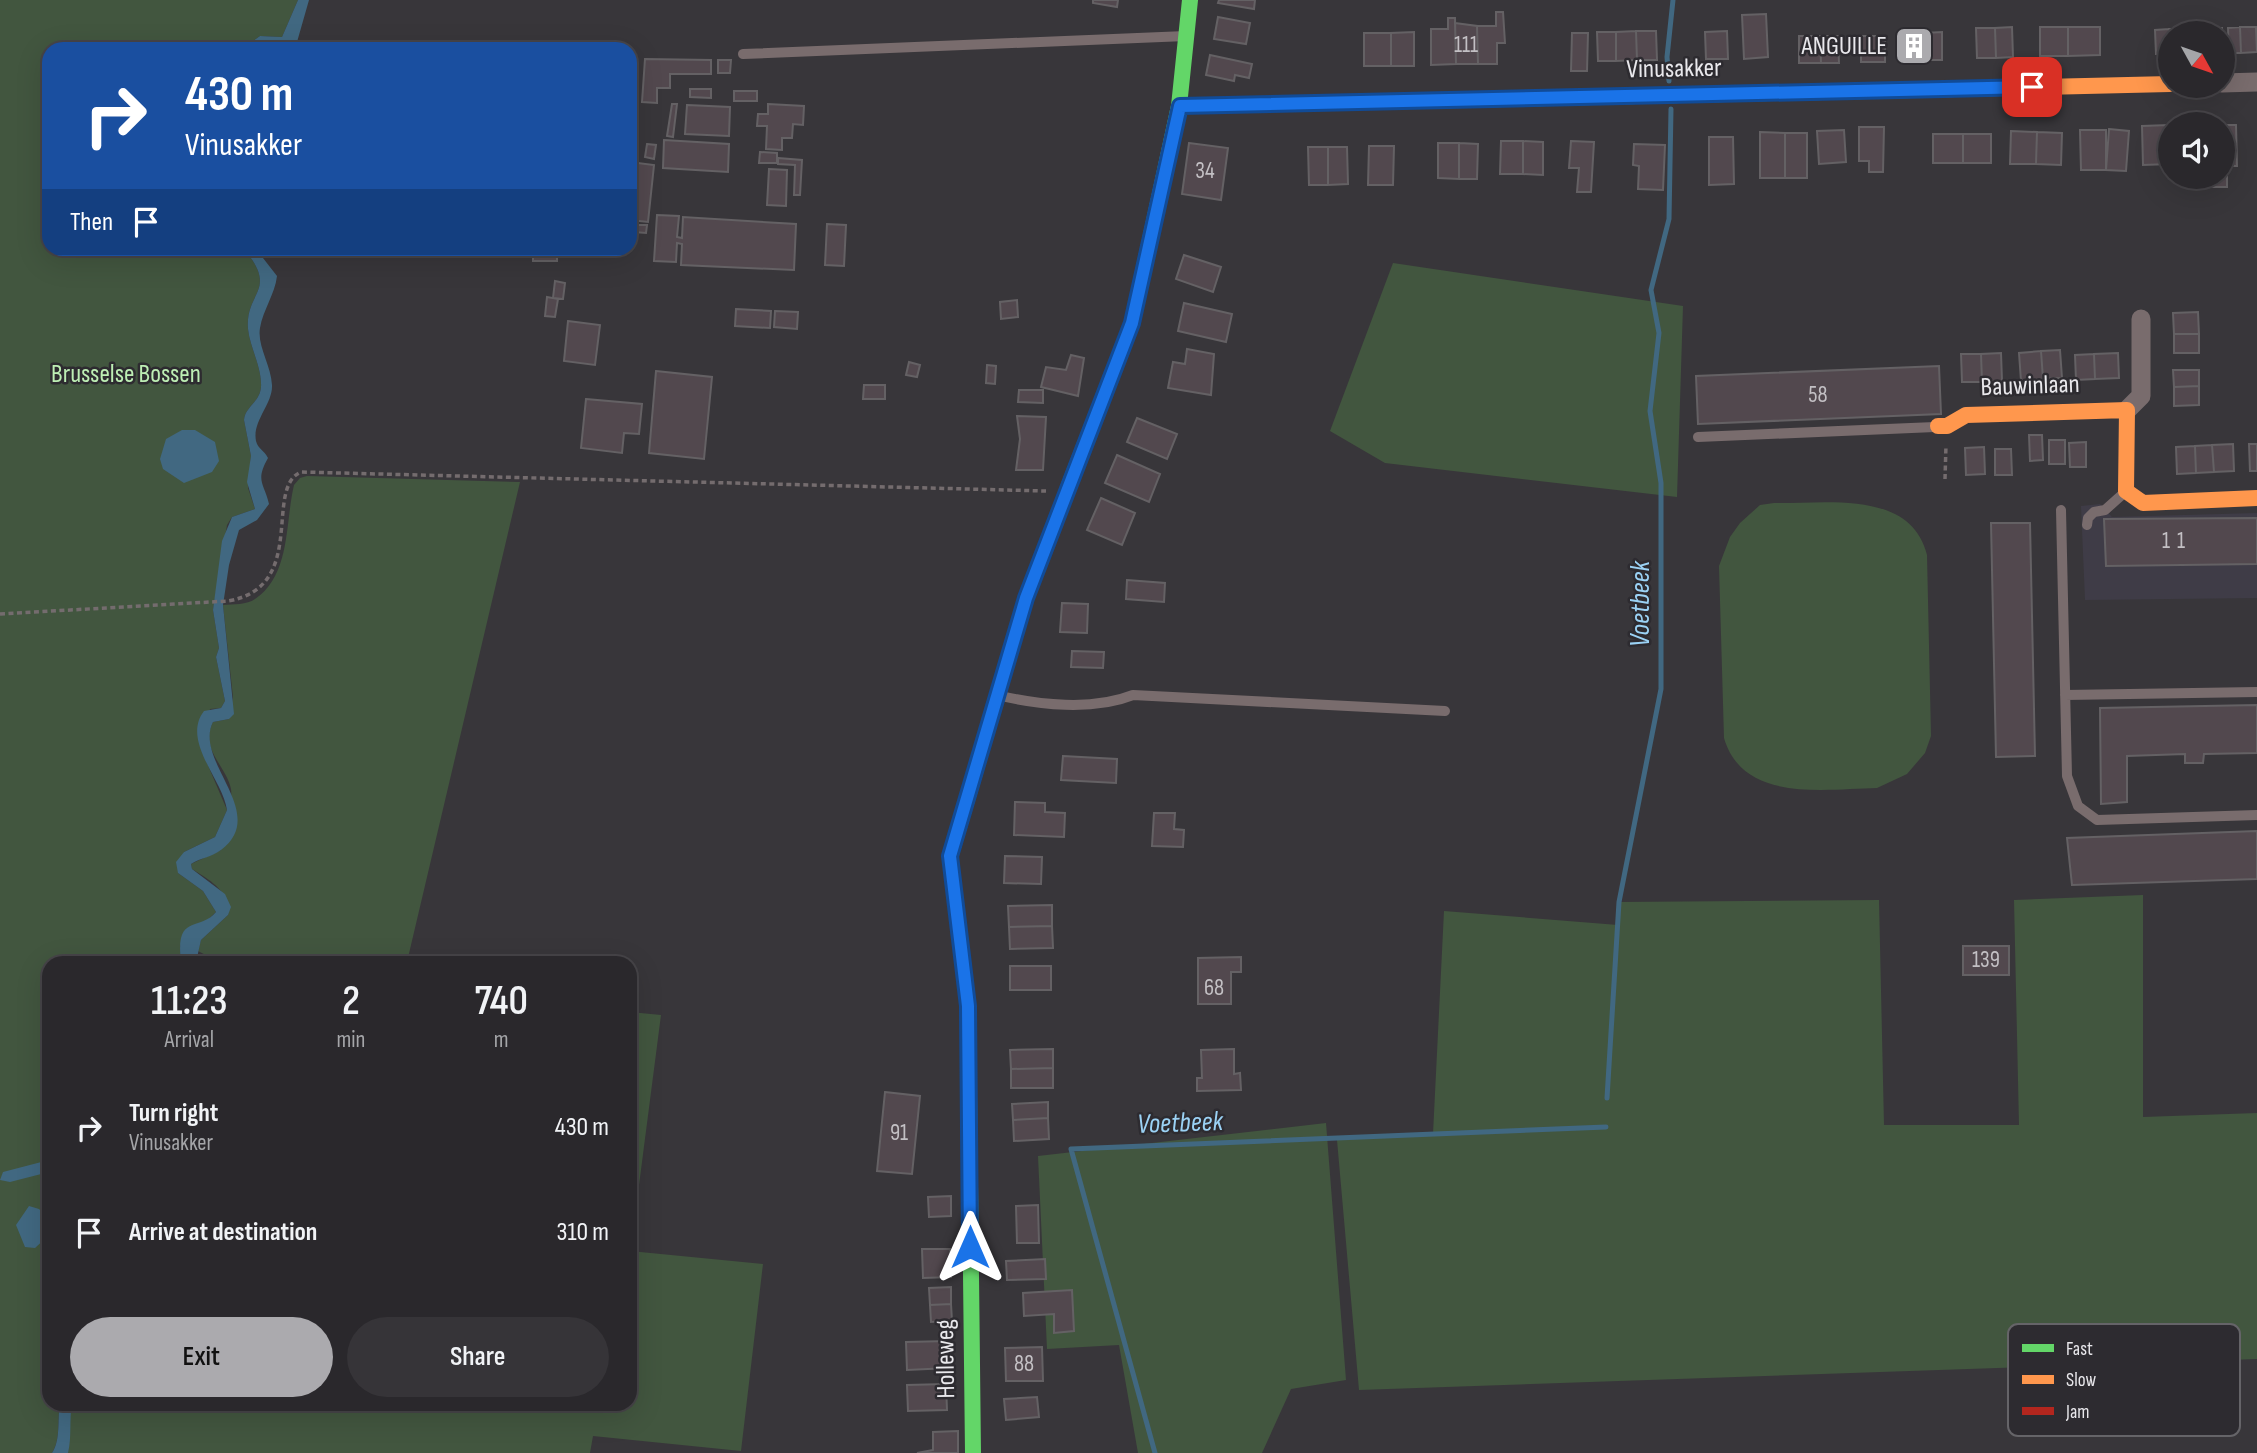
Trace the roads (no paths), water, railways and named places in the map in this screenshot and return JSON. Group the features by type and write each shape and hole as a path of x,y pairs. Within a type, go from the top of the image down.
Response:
{"street":[{"name":"Holleweg","path":"973,1453 968,1006 950,856 1026,598 1132,323 1180,106 1190,0"},
{"path":"2235,83 2257,82"},
{"name":"Vinusakker","path":"1180,106 2158,84"},
{"path":"2141,319 2141,396 2127,410 2126,491 2143,503 2257,498"},
{"name":"Bauwinlaan","path":"1942,426 1966,415 2127,410"}],"lane":[{"path":"743,54 1186,36"},
{"path":"1698,437 1942,426"},
{"path":"2087,525 2088,518 2094,512 2105,510 2126,491"},
{"path":"2061,510 2067,776 2070,790 2087,815 2097,820 2257,816"},
{"path":"2065,695 2257,692"},
{"path":"997,695 1019,700 1096,704 1133,695 1445,711"}],"water":[{"path":"298,0 309,0 297,42 252,42 260,36 282,37"},
{"path":"249,256 261,256 277,276 260,328 262,349 272,385 256,434 257,444 268,458 261,477 269,504 257,520 239,530 229,565 223,605 234,714 229,719 213,722 210,737 213,753 235,804 238,820 234,835 221,850 191,864 192,869 225,894 231,907 228,915 201,940 197,956 181,956 185,930 216,912 203,891 178,873 176,862 184,852 215,837 227,810 197,735 198,723 204,711 221,708 225,701 216,657 219,648 213,610 222,541 232,517 255,509 247,482 251,456 244,420 261,387 260,372 248,329 248,316 260,283"},
{"path":"182,430 195,430 215,442 219,461 212,472 184,483 163,469 160,459 166,439"},
{"path":"42,1162 42,1174 10,1182 0,1180 3,1172"},
{"path":"29,1206 39,1209 42,1212 42,1242 35,1248 25,1247 16,1225"},
{"path":"60,1411 71,1411 68,1453 52,1453 58,1436"}],"waterway":[{"name":"Voetbeek","path":"1669,81 1667,57 1673,0"},
{"name":"Voetbeek","path":"1607,1098 1619,902 1661,689 1661,483 1650,411 1659,333 1651,290 1669,219 1671,109"},
{"name":"Voetbeek","path":"1155,1453 1071,1149 1606,1127"}],"place":[{"name":"ANGUILLE","path":"1914,46"}],"park label":[{"name":"Brusselse Bossen","path":"126,374"}]}
